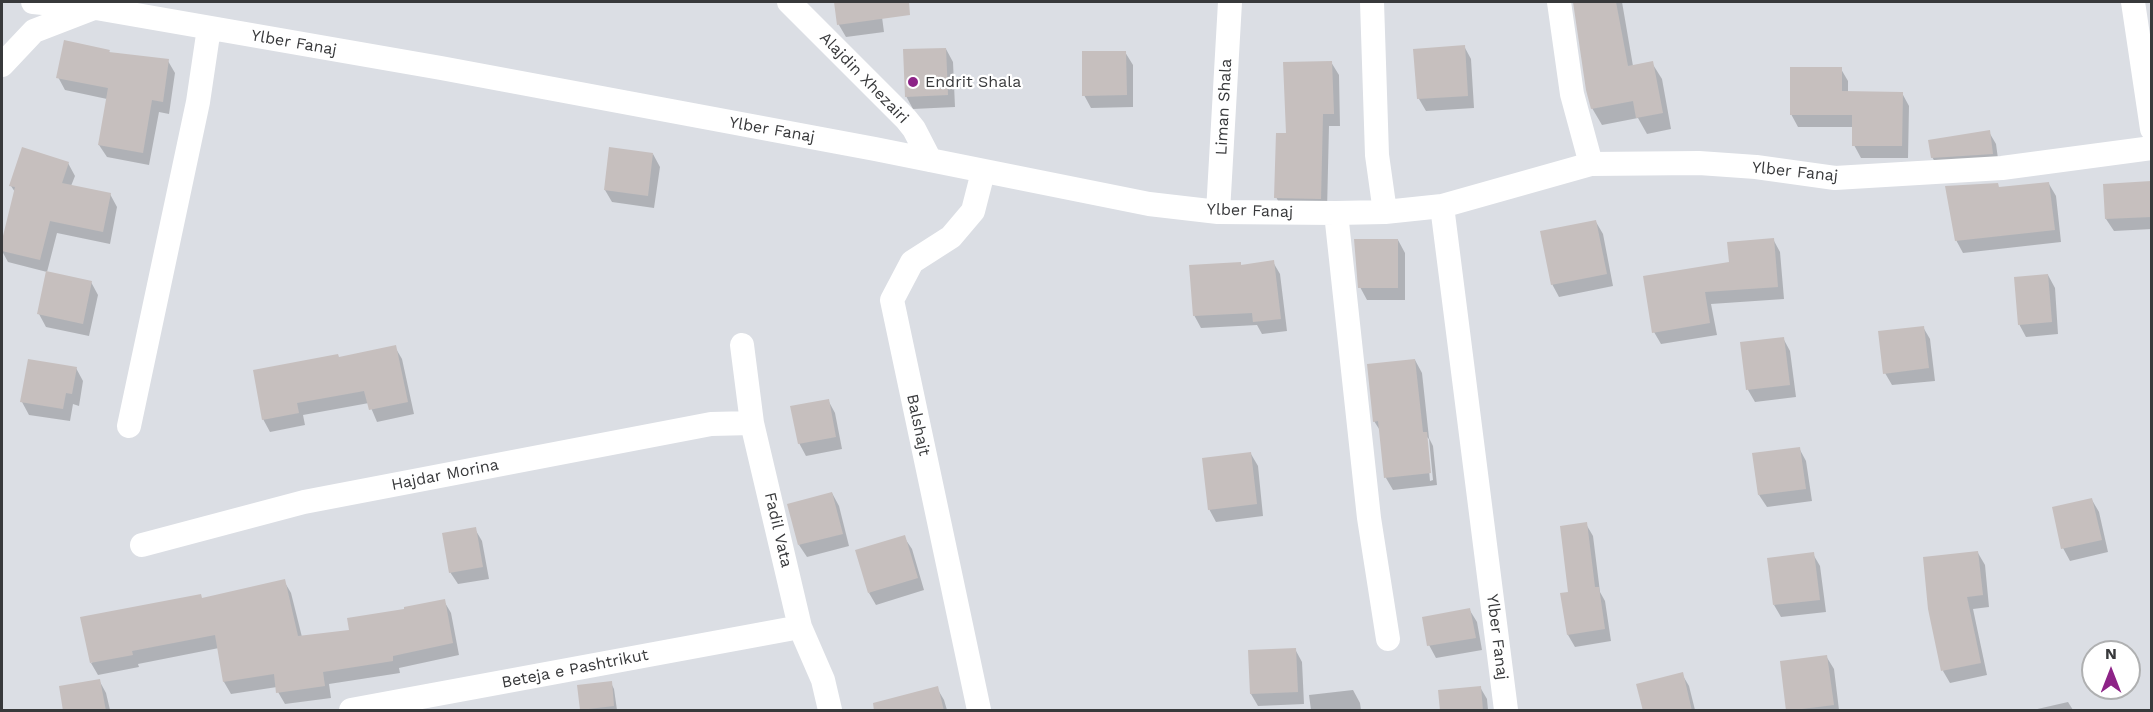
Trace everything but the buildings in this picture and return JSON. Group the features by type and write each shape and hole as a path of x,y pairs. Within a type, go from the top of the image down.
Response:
{"street":[{"name":"Ylber Fanaj","path":"33,2 96,8 441,68 930,160 1149,204 1218,212 1385,212 1443,206 1591,164 1699,163 1834,178 2002,168 2151,148"},
{"name":"Alajdin Xhezairi","path":"789,2 906,119 914,129 930,160"},
{"name":"Liman Shala","path":"1218,212 1230,2"},
{"path":"1372,2 1377,155 1385,212"},
{"path":"1559,2 1572,94 1591,164"},
{"path":"2133,2 2151,129"},
{"path":"2,65 34,31 96,8"},
{"path":"129,426 198,102 209,28"},
{"name":"Balshajt","path":"979,711 892,300 912,262 951,237 974,211 983,172"},
{"name":"Ylber Fanaj","path":"1443,206 1506,711"},
{"path":"1336,213 1369,518 1388,639"},
{"name":"Fadil Vata","path":"742,345 752,423 800,627 823,680 830,711"},
{"name":"Hajdar Morina","path":"142,545 304,502 711,424 752,423"},
{"name":"Beteja e Pashtrikut","path":"351,711 800,627"}],"place":[{"name":"Endrit Shala","path":"913,82"}]}
